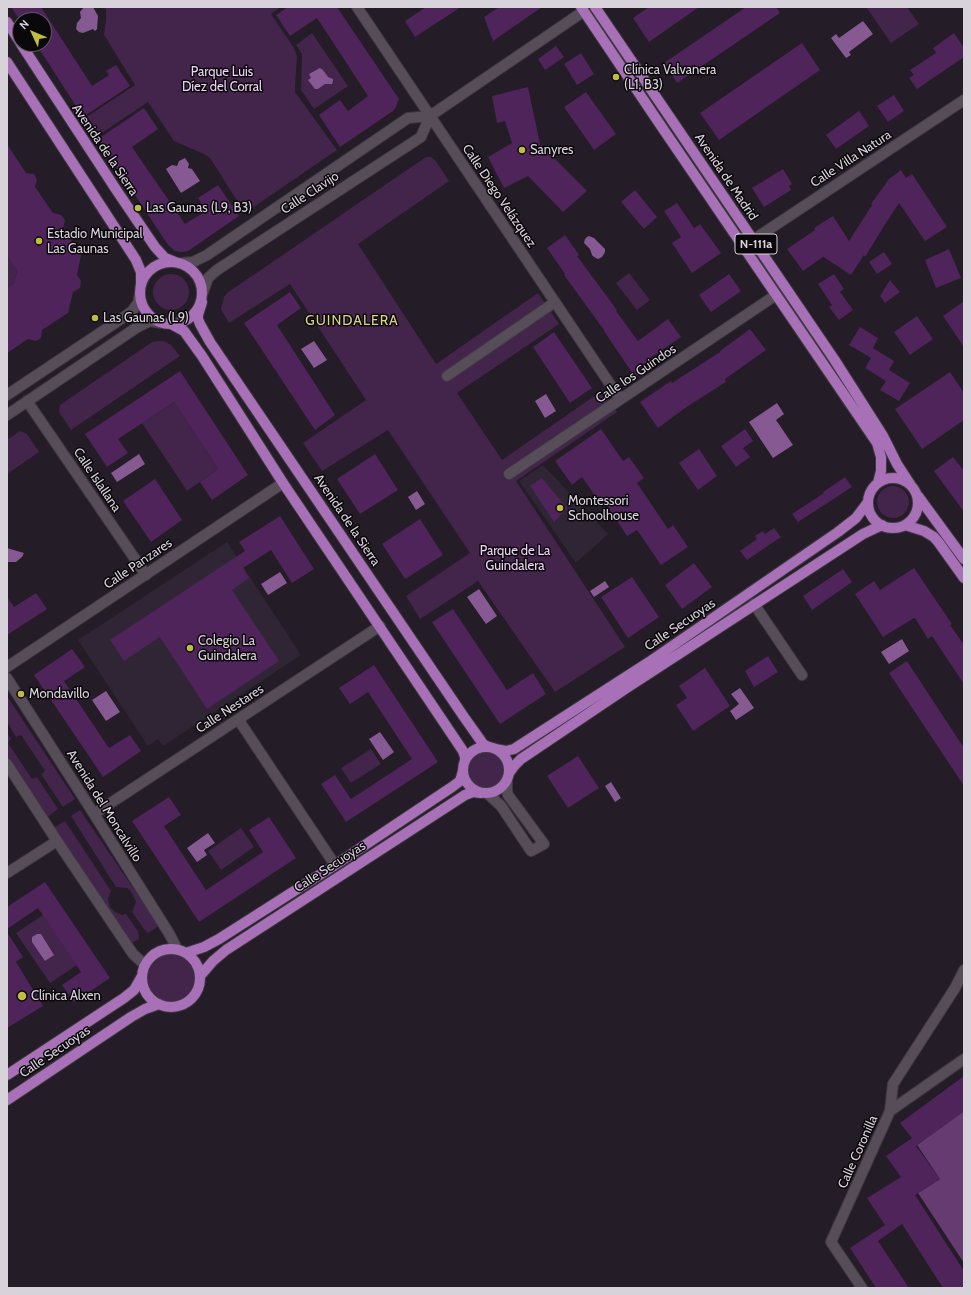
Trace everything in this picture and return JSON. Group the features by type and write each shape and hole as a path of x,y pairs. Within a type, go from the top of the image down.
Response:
{"main road":[{"name":"Avenida de Madrid","path":"595,7 834,359 883,436 897,464 910,484"},
{"name":"Avenida de Madrid","path":"583,9 877,443 881,457 878,483"},
{"name":"Avenida de la Sierra","path":"27,52 73,125 151,240 165,258 178,263"},
{"path":"7,62 136,260 141,272 140,289 142,303 146,312 152,318 161,323 173,325 184,331 202,356 283,483 463,751 465,757 464,766 464,778 468,785 474,790 484,794 496,792 502,787 508,777 509,765 506,758 501,752 492,748 475,750 469,755 464,766"},
{"path":"140,289 144,277 150,270 166,262 178,263 190,268 197,274 201,283 202,297 198,310 191,318 173,325"},
{"name":"Avenida de la Sierra","path":"202,297 198,319 210,342 464,717 481,741 492,748"},
{"path":"878,483 891,478 898,478 910,484"},
{"name":"N-111a","path":"868,502 873,488 878,483"},
{"name":"N-111a","path":"910,484 964,559"},
{"path":"868,502 869,509 876,521 890,528 898,528 912,520 917,512 919,504 918,495"},
{"name":"Calle Secuoyas","path":"492,748 506,751 514,749 649,662 838,532 856,518 868,502"},
{"name":"Calle Secuoyas","path":"508,777 514,765 521,760 754,604 863,534 882,525"},
{"path":"905,525 924,531 934,538 964,578"},
{"name":"Calle Secuoyas","path":"182,951 198,950 219,939 335,865 460,781 464,766"},
{"name":"Calle Secuoyas","path":"200,976 212,962 226,950 465,795 473,792 484,794"},
{"path":"168,949 182,951 193,959 198,967 200,976 199,985 189,1000 182,1004 173,1006 159,1004 152,1000 146,993 142,976 145,965 150,957 158,951 168,949"},
{"name":"Calle Secuoyas","path":"7,1075 124,998 134,990 142,976"},
{"name":"Calle Secuoyas","path":"7,1100 131,1017 145,1009 159,1004"}],"street":[{"name":"Calle Diego Velázquez","path":"357,7 620,399"},
{"name":"Calle Clavijo","path":"178,263 193,262 207,255 408,118 430,116 583,9"},
{"name":"Calle Villa Natura","path":"753,240 964,100"},
{"name":"Calle Clavijo","path":"202,297 208,278 217,270 421,137 430,116"},
{"path":"7,395 127,316 138,303 140,289"},
{"name":"Calle los Guindos","path":"509,474 776,295"},
{"path":"447,376 555,302"},
{"path":"7,415 136,328 150,322 161,323"},
{"name":"Calle Islallana","path":"28,401 146,575"},
{"name":"Calle Panzares","path":"7,667 283,483"},
{"path":"754,604 802,675"},
{"name":"Calle Nestares","path":"94,814 380,626"},
{"name":"Avenida del Moncalvillo","path":"7,678 170,935 182,951"},
{"path":"238,719 335,865"},
{"path":"7,764 132,954 145,965"},
{"path":"484,794 501,806 531,852 544,844 508,795 508,777"},
{"path":"7,873 57,842"},
{"path":"890,1111 893,1084 955,988 964,970"},
{"name":"Calle Coronilla","path":"862,1288 831,1242 890,1111 964,1060"}],"shaded area":[{"path":"84,7 93,7 98,16 97,29 95,31 93,29 83,33 76,29 77,23 81,18 80,12"},
{"path":"863,21 873,34 849,52 851,55 846,58 831,38 836,34 839,38"},
{"path":"320,68 328,77 333,79 333,81 332,84 325,84 318,89 315,89 308,80 311,78 309,74"},
{"path":"185,158 189,164 188,168 192,169 200,181 181,193 166,169 172,165 177,166 179,161"},
{"path":"589,236 594,238 605,249 602,257 598,259 592,255 590,249 584,243 585,239"},
{"path":"314,341 327,360 314,368 301,349"},
{"path":"546,394 556,411 545,418 535,401"},
{"path":"777,403 784,414 776,420 793,445 773,458 749,422"},
{"path":"139,454 145,464 117,482 111,473"},
{"name":"Montessori Schoolhouse","path":"543,465 608,534 576,563 519,481"},
{"path":"417,491 425,504 416,510 408,497"},
{"name":"Colegio La Guindalera","path":"227,542 301,655 163,746 158,739 148,746 78,640"},
{"path":"7,548 24,553 16,562 7,562"},
{"path":"280,572 287,583 268,595 261,584"},
{"path":"605,581 609,587 594,597 590,591"},
{"path":"479,589 497,616 486,624 467,597"},
{"path":"902,639 909,651 889,664 881,652"},
{"path":"740,688 754,708 736,720 730,711 739,704 731,694"},
{"path":"106,691 120,712 106,721 92,700"},
{"path":"380,732 394,752 383,760 369,739"},
{"path":"611,782 621,798 615,802 605,786"},
{"path":"208,833 215,843 204,850 207,855 197,862 187,848"},
{"path":"37,934 41,934 54,955 45,961 32,942 32,937"},
{"path":"964,1111 964,1263 918,1193 940,1179 917,1145"}],"green space":[{"name":"Parque Luis Díez del Corral","path":"104,7 281,7 271,14 294,48 297,56 295,92 337,150 245,213 210,158 174,141 148,102 97,136 85,118 135,85 104,35 106,10"},
{"path":"866,7 907,7 919,24 891,43"},
{"path":"312,33 348,86 314,109 301,90 302,54 296,45"},
{"name":"Parque de La Guindalera","path":"426,157 431,157 435,160 449,181 358,244 436,364 538,293 559,324 457,393 502,460 603,390 617,412 516,481 625,647 555,692 478,581 420,619 406,596 470,553 388,430 322,471 303,443 366,400 290,284 229,323 221,309 224,297 227,293"},
{"path":"7,256 17,271 14,283 7,288"},
{"path":"629,273 650,300 637,310 616,283"},
{"path":"175,274 184,279 188,285 188,299 184,305 175,310 167,310 158,305 154,299 153,288 158,279 164,275"},
{"path":"164,341 171,345 180,356 71,430 59,412 60,405 152,342"},
{"path":"174,402 218,469 187,491 142,423"},
{"path":"20,431 27,434 39,452 7,474 7,440"},
{"path":"890,486 896,486 905,490 909,502 905,514 896,518 890,518 881,514 877,505 877,499 881,490"},
{"path":"7,696 75,799 63,807 41,774 45,771 21,735 16,737 7,722"},
{"path":"7,733 11,739 8,743 32,779 37,777 58,809 46,818 7,759"},
{"path":"371,749 381,764 351,783 341,768"},
{"path":"486,751 501,757 507,772 501,787 486,793 471,787 465,772 471,757"},
{"path":"80,810 159,926 148,933 132,912 136,902 131,891 127,888 116,887 71,816"},
{"path":"65,821 111,891 108,899 110,907 115,912 122,915 126,914 138,931 139,939 130,944 53,828"},
{"path":"241,828 254,847 221,870 208,851"},
{"path":"43,915 77,965 50,983 16,933"},
{"path":"161,953 178,953 185,956 191,962 195,970 196,978 195,987 191,994 184,1000 167,1004 152,996 147,989 142,971"}],"building":[{"path":"11,7 41,7 44,12 14,12"},
{"path":"288,7 337,7 399,99 393,111 340,147 319,115 340,100 348,111 368,96 317,18 290,36 276,15"},
{"path":"426,7 461,7 415,37 405,21"},
{"path":"499,7 542,7 493,41 484,17"},
{"path":"649,7 699,7 649,42 633,18"},
{"path":"746,7 776,7 780,13 677,83 664,63"},
{"path":"52,24 92,86 109,75 106,71 116,65 130,86 83,117 41,52 52,52"},
{"path":"954,33 964,48 964,57 917,89 909,78 914,75 910,70 936,53 933,48"},
{"path":"802,43 820,70 719,140 700,113"},
{"path":"556,46 564,57 545,70 538,59"},
{"path":"581,53 594,74 577,85 564,64"},
{"name":"Sanyres","path":"528,87 540,144 587,191 563,212 528,176 504,188 488,157 512,143 505,121 497,123 492,96"},
{"path":"586,92 616,134 594,150 564,107"},
{"path":"894,95 904,111 888,122 877,106"},
{"path":"144,108 158,129 132,147 185,224 206,211 198,198 218,185 239,216 188,251 175,251 168,245 98,139"},
{"path":"859,111 869,126 836,149 826,135"},
{"name":"Estadio Municipal Las Gaunas","path":"7,144 26,173 34,174 37,180 35,187 53,213 61,215 65,220 63,228 81,255 77,275 81,281 80,288 73,292 68,313 42,330 41,338 36,341 28,339 7,353 7,288 14,283 17,271 7,256"},
{"path":"783,169 792,184 789,186 791,190 764,207 752,188"},
{"path":"901,170 906,178 912,174 947,227 925,241 899,203 865,257 864,255 851,275 822,256 823,257 803,271 787,249 815,230 814,228 833,216 849,241 872,205 871,204 889,179"},
{"path":"635,190 657,217 644,229 621,202"},
{"path":"677,203 694,228 700,224 721,253 692,273 672,243 681,237 664,211"},
{"path":"565,235 579,255 577,256 638,341 668,319 681,337 649,359 653,365 635,377 547,248"},
{"path":"949,249 961,278 936,288 925,260"},
{"path":"884,252 892,264 877,274 869,262"},
{"path":"729,274 741,291 711,312 699,295"},
{"path":"834,274 844,289 840,292 853,310 839,320 829,307 832,305 818,284"},
{"path":"890,280 900,292 885,303 880,296"},
{"path":"290,292 301,308 277,325 335,415 315,430 244,323"},
{"path":"964,301 964,347 943,316"},
{"path":"917,316 933,339 910,355 894,332"},
{"path":"860,327 878,338 873,348 894,361 889,370 910,383 899,401 880,390 886,381 865,368 871,358 849,345"},
{"path":"750,329 766,350 725,379 726,382 688,406 658,428 640,402 671,381 672,383 720,352"},
{"path":"554,332 592,388 570,403 533,347"},
{"path":"180,371 248,475 212,500 200,482 218,469 174,402 118,439 128,453 107,467 85,434"},
{"path":"950,372 964,393 964,420 922,449 895,409"},
{"path":"601,429 623,461 629,457 644,478 637,483 668,529 673,525 688,547 661,565 637,530 627,536 606,504 602,506 582,477 572,485 555,461"},
{"path":"745,429 753,441 743,448 750,457 736,467 721,446"},
{"path":"699,449 717,476 698,490 679,463"},
{"path":"375,454 398,490 360,514 337,479"},
{"path":"953,457 964,471 964,512 934,471"},
{"path":"845,477 852,487 798,522 792,514"},
{"path":"542,478 567,508 554,522 530,486"},
{"path":"155,479 182,520 151,542 123,501"},
{"path":"280,516 314,569 292,583 271,550 243,568 249,578 232,590 279,661 207,709 160,637 124,661 110,640 245,551 239,542"},
{"path":"420,519 443,555 405,579 382,544"},
{"path":"774,528 781,537 747,560 740,551 757,539 755,536 763,531 765,534"},
{"path":"694,563 712,587 682,609 665,585"},
{"path":"914,568 952,624 950,625 964,645 964,684 932,636 928,639 915,618 883,637 855,594 874,581 880,590"},
{"path":"843,569 852,582 812,610 803,596"},
{"path":"632,577 659,617 628,638 601,597"},
{"path":"36,593 47,609 7,635 7,597 14,607"},
{"path":"453,609 507,690 533,673 546,694 500,724 432,622"},
{"path":"72,649 85,667 64,681 109,748 130,735 141,751 103,777 34,675"},
{"path":"768,656 778,672 754,687 745,671"},
{"path":"907,661 964,748 964,786 889,673"},
{"path":"374,665 438,762 346,822 321,784 335,775 351,799 412,759 368,692 350,704 339,688"},
{"path":"705,668 730,706 693,731 676,705 687,698 679,686"},
{"path":"578,756 599,788 568,808 547,776"},
{"path":"169,797 181,815 164,826 206,890 263,852 249,830 269,817 296,858 199,922 132,821"},
{"path":"45,882 110,978 74,1002 62,985 81,972 38,908 7,929 7,907"},
{"name":"Clínica Alxen","path":"7,932 23,957 16,962 43,1006 7,1028"},
{"path":"964,1076 964,1111 916,1146 940,1179 915,1195 964,1271 964,1288 943,1288 902,1224 878,1241 909,1288 876,1288 850,1248 885,1225 867,1198 901,1177 886,1156 912,1138 900,1123"}],"place":[{"name":"Clínica Valvanera (L1, B3)","path":"616,77"},
{"name":"Sanyres","path":"522,150"},
{"name":"Las Gaunas (L9, B3)","path":"138,208"},
{"name":"Estadio Municipal Las Gaunas","path":"39,241"},
{"name":"Las Gaunas (L9)","path":"95,318"},
{"name":"Montessori Schoolhouse","path":"560,508"},
{"name":"Colegio La Guindalera","path":"190,648"},
{"name":"Mondavillo","path":"21,694"},
{"name":"Clínica Alxen","path":"22,996"}],"district":[{"name":"GUINDALERA","path":"352,321"}]}
